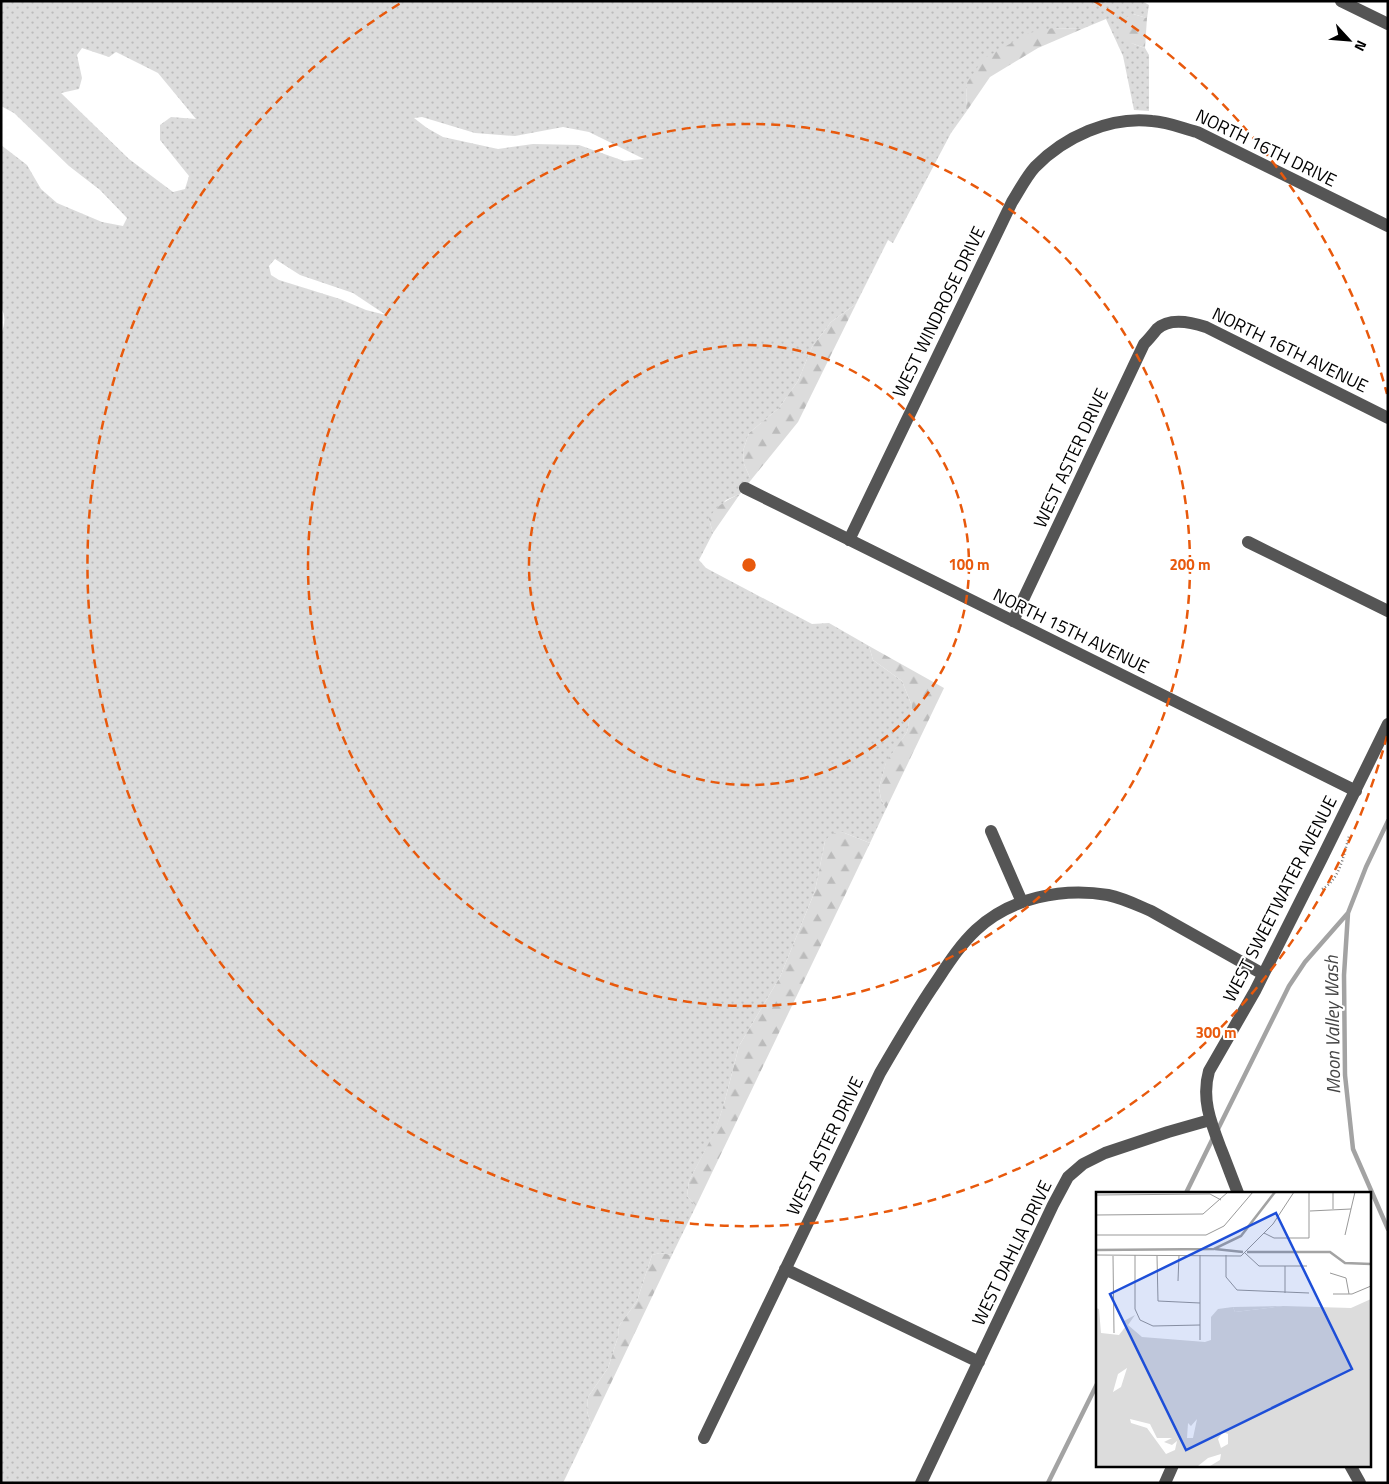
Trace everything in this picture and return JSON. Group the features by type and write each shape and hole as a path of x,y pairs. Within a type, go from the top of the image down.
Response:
{"street":[{"path":"1342,1 1388,24"},
{"name":"NORTH 16TH DRIVE","path":"1095,128 1120,122 1151,120 1197,132 1388,226"},
{"name":"WEST WINDROSE DRIVE","path":"850,540 1012,202 1034,168 1065,142 1095,128"},
{"name":"NORTH 16TH AVENUE","path":"1174,322 1192,322 1206,327 1388,418"},
{"name":"WEST ASTER DRIVE","path":"1013,621 1144,344 1159,328 1174,322"},
{"name":"NORTH 15TH AVENUE","path":"745,488 1356,791"},
{"path":"1248,542 1388,611"},
{"name":"WEST SWEETWATER AVENUE","path":"1238,1192 1211,1123 1205,1096 1209,1071 1263,974 1388,724"},
{"path":"992,830 1022,902"},
{"name":"WEST ASTER DRIVE","path":"704,1438 880,1073 953,956 976,930 1004,910 1022,902 1046,895 1091,893 1121,899 1150,911 1263,974"},
{"name":"WEST DAHLIA DRIVE","path":"921,1483 1052,1205 1068,1177 1083,1164 1105,1153 1168,1132 1211,1123"},
{"path":"785,1268 979,1362"},
{"path":"1165,1483 1173,1466"},
{"path":"1351,1466 1360,1483"}],"green space":[{"path":"1,1 1104,1 1105,3 1109,1 1142,1 1149,5 1147,18 1133,14 1131,43 1145,48 1149,55 1149,111 1134,110 1123,56 1106,19 1082,29 1053,28 967,83 966,112 951,133 893,243 888,240 856,304 831,322 812,347 798,381 779,408 749,433 743,451 744,464 751,480 740,494 726,500 709,519 713,533 699,560 706,568 812,624 829,623 869,646 873,660 902,681 912,706 907,732 886,763 879,788 881,799 886,809 870,843 842,832 825,841 815,891 780,977 739,1046 715,1132 689,1181 687,1196 696,1206 672,1255 660,1253 652,1255 637,1301 619,1326 618,1337 608,1368 588,1397 587,1411 591,1425 563,1483 1,1483 1,333 4,314 1,308 1,145 27,165 41,189 57,203 102,222 123,226 127,218 100,190 69,166 14,113 1,106","holes":["82,48 109,57 116,52 158,73 196,119 171,117 160,125 160,140 189,176 185,189 173,192 129,159 61,93 79,89 82,78 77,55","422,117 475,133 515,136 563,127 589,132 644,159 624,161 579,145 533,144 498,149 443,137 414,118","275,259 300,275 353,293 386,315 279,280 271,275 269,266"]},
{"path":"1133,14 1147,18 1145,48 1131,43 1120,34 1121,20"},
{"path":"1053,28 1082,29 1038,48 990,77 966,112 967,83 983,59 1029,33"},
{"path":"856,304 798,422 751,480 744,464 743,451 749,433 779,408 798,381 812,347 831,322"},
{"path":"740,494 713,533 709,519 712,514 722,504"},
{"path":"869,646 944,688 886,809 881,799 879,788 886,762 907,732 912,706 902,681 873,660"},
{"path":"842,832 870,843 696,1206 687,1196 689,1181 715,1131 739,1046 780,977 815,891 825,841 831,834"},
{"path":"660,1253 672,1255 591,1425 587,1411 588,1397 608,1368 618,1337 619,1326 637,1301 652,1255"}],"waterway":[{"name":"Moon Valley Wash","path":"1372,1192 1353,1149 1345,1075 1344,975 1348,913 1366,867 1388,821"},
{"path":"1217,1131 1289,986 1305,962 1348,913"},
{"path":"1186,1192 1213,1138"},
{"name":"Moon Valley Wash","path":"1372,1192 1388,1229"},
{"path":"1048,1483 1096,1386"}]}
